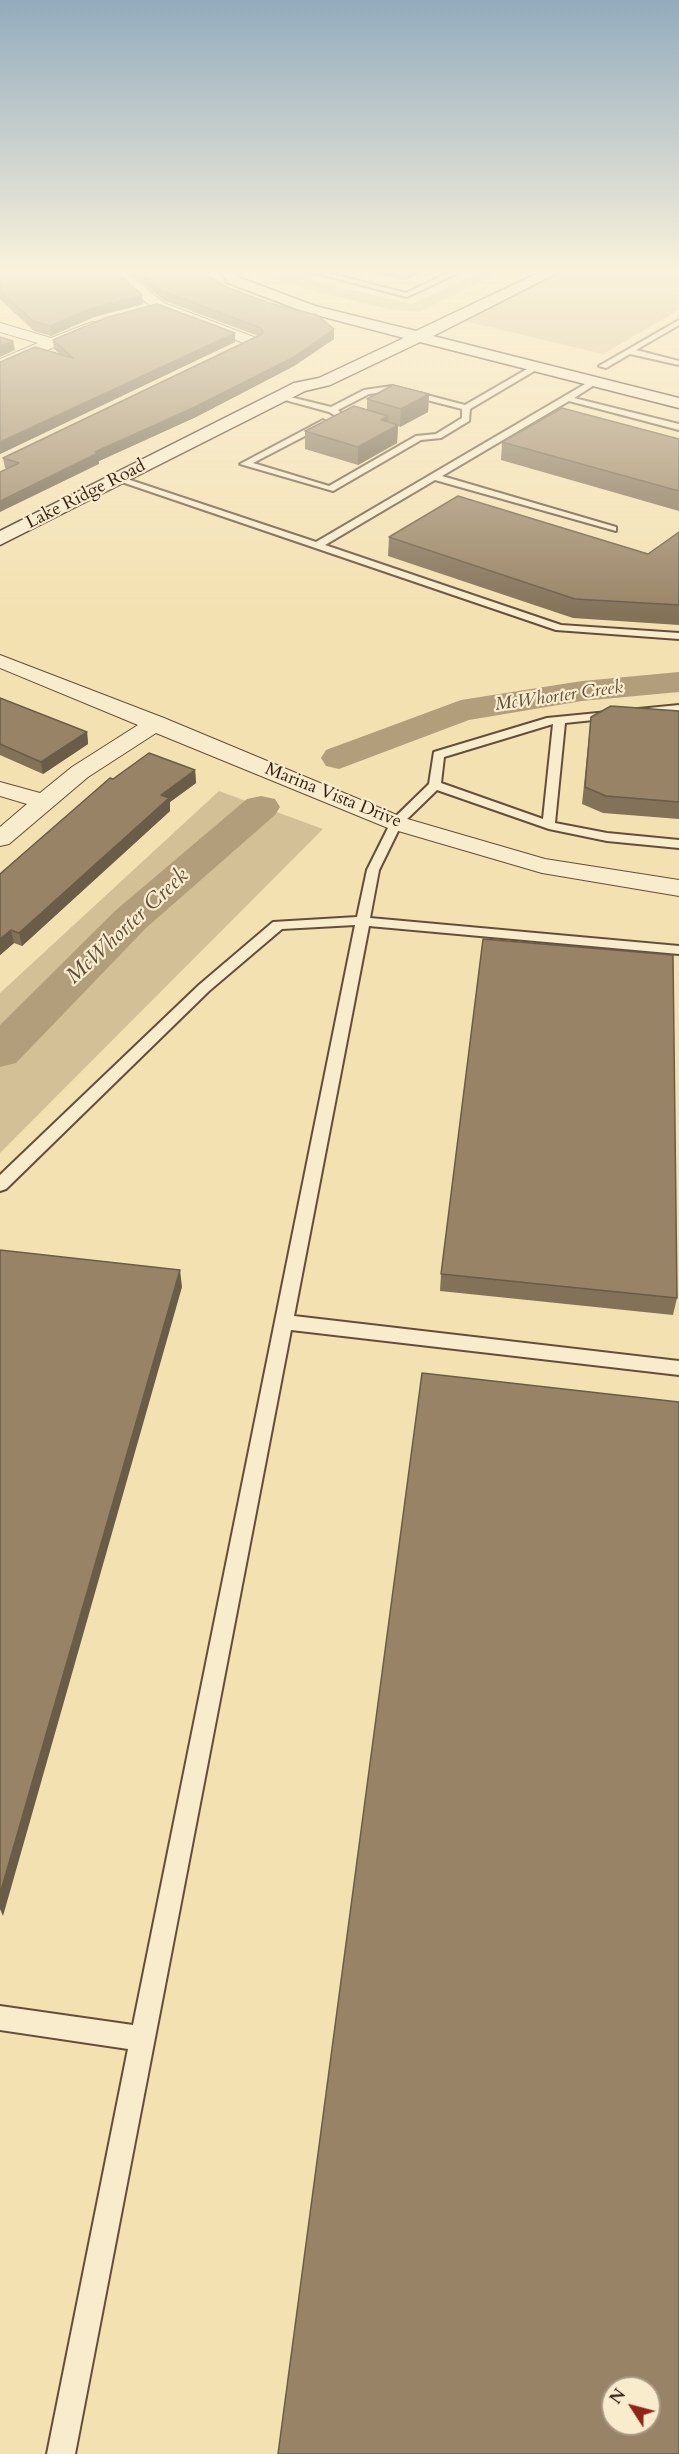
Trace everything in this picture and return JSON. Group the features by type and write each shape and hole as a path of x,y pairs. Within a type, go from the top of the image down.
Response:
{"street":[{"name":"Lake Ridge Road","path":"0,539 300,387"},
{"path":"613,387 679,403"},
{"name":"Marina Vista Drive","path":"0,661 396,823 542,866 679,888"},
{"path":"0,839 80,772 156,723"},
{"path":"0,789 45,802"}],"lane":[{"path":"419,438 330,489 245,464 335,413 367,392 392,388 466,408 503,387"},
{"path":"316,546 588,387"},
{"path":"281,396 348,418"},
{"path":"570,399 679,427"},
{"path":"409,435 419,438 438,436 466,419 466,408"},
{"path":"549,411 560,414"},
{"path":"435,477 614,529"},
{"path":"118,479 560,628 679,636"},
{"path":"61,2454 373,870 396,823 435,785 438,755 547,721 679,708"},
{"path":"549,825 559,720"},
{"path":"435,785 549,825 607,837 679,844"},
{"path":"0,1185 204,988 278,925 363,921 679,950"},
{"path":"284,1322 679,1368"},
{"path":"0,2018 143,2039"}],"shaded area":[{"path":"219,791 323,829 0,1153 0,993"}],"building":[{"path":"0,387 120,387 0,442"},
{"path":"152,387 236,387 95,452 98,453 0,501 0,472 19,463 3,458"},
{"path":"390,387 429,394 401,409 367,399"},
{"path":"354,406 388,416 381,420 398,425 358,447 305,431"},
{"path":"562,408 679,439 679,491 502,442"},
{"path":"458,496 648,554 679,532 679,605 575,599 389,537"},
{"path":"0,698 87,732 41,762 0,744"},
{"path":"611,706 679,711 679,802 606,796 585,787 591,717"},
{"path":"149,753 195,770 161,795 169,798 19,933 11,930 0,939 0,874 110,778 113,779"},
{"path":"483,939 673,955 677,1298 441,1274"},
{"path":"0,1250 180,1270 0,1894"},
{"path":"422,1373 679,1402 679,2454 278,2454"}],"waterway":[{"name":"McWhorter Creek","path":"339,758 461,711 582,691 679,682"},
{"name":"McWhorter Creek","path":"0,1052 131,919 261,807"}]}
